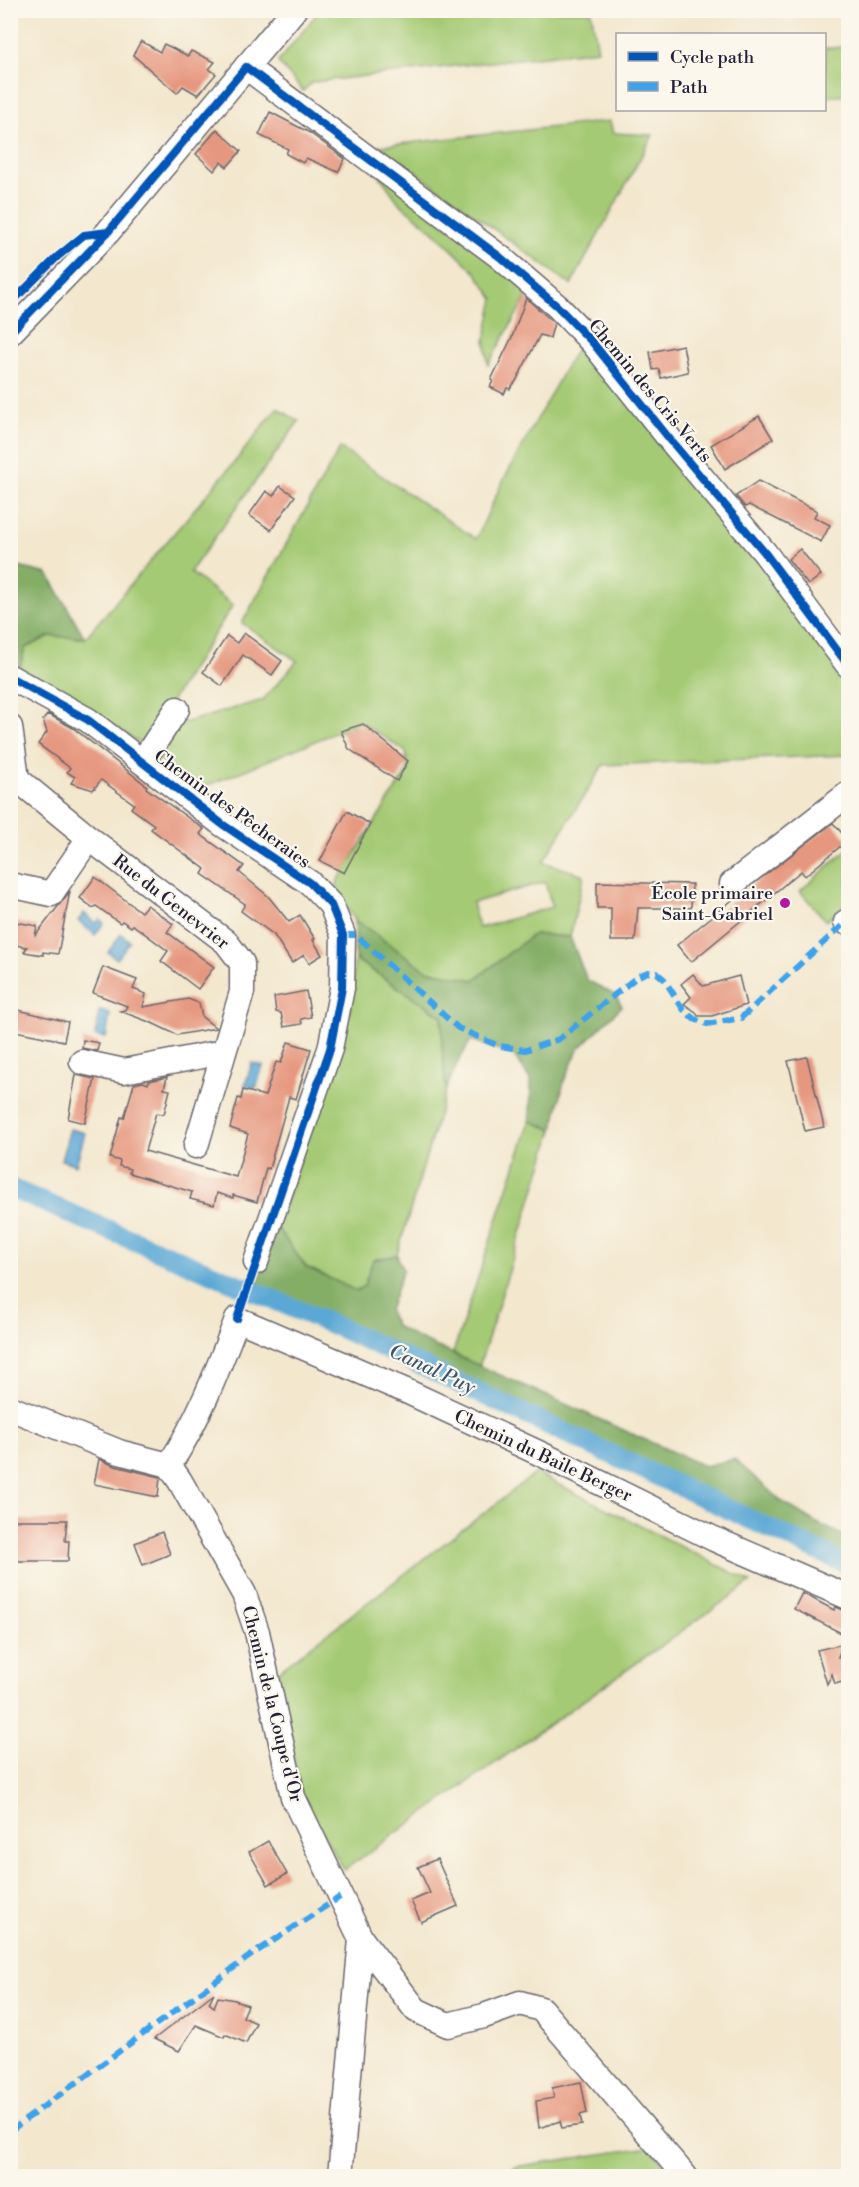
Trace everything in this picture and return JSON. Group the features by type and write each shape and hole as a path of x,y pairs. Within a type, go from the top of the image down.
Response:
{"street":[{"path":"10,333 108,232 294,10"},
{"name":"Chemin des Cris Verts","path":"246,68 491,250 557,306 593,344 765,553 849,665"},
{"name":"Chemin des Pêcheraies","path":"10,676 88,720 222,824 310,883 331,905 343,935 342,988 330,1049 256,1262"},
{"path":"141,762 177,709"},
{"name":"Rue du Genevrier","path":"10,727 17,779 89,838 226,942 242,963 242,992 195,1146"},
{"path":"732,884 849,794"},
{"path":"10,885 51,894 89,838"},
{"path":"82,1062 124,1071 224,1052"},
{"name":"Chemin du Baile Berger","path":"169,1465 184,1443 215,1377 237,1318 406,1391 558,1462 714,1539 849,1597"},
{"path":"13,1415 119,1452 169,1465"},
{"name":"Chemin de la Coupe d'Or","path":"169,1465 244,1594 257,1632 293,1797 361,1938 417,2010 448,2025 484,2016 520,2003 541,2009 685,2176"},
{"path":"340,2176 361,1938"}],"green space":[{"path":"320,10 591,11 598,50 313,82 303,91 278,62"},
{"path":"848,47 848,95 826,97 826,48"},
{"path":"610,121 613,133 653,135 571,285 380,146"},
{"path":"375,169 530,291 488,365 485,340 494,299 476,273 433,231 399,203"},
{"path":"580,341 848,672 848,755 603,765 543,862 584,875 570,937 534,934 474,980 426,970 355,920 338,895 337,882 408,770 406,752 361,722 194,791 158,758 180,724 263,700 297,661 242,623 340,448 476,539 502,483","holes":["545,882 552,907 479,928 472,903"]},
{"path":"277,408 299,421 190,572 233,605 141,744 20,667 25,648 50,636 85,638 238,458"},
{"path":"10,565 48,574 85,638 50,636 25,648 20,667 11,659"},
{"path":"848,849 848,902 826,921 800,891"},
{"path":"355,920 426,970 474,980 534,934 570,937 587,980 615,995 622,1006 578,1050 564,1081 553,1130 530,1121 531,1081 514,1055 471,1040 446,1090 442,1016 355,959"},
{"path":"355,959 442,1016 446,1090 397,1255 373,1260 364,1287 356,1291 306,1267 277,1228 350,1011"},
{"path":"530,1121 553,1130 479,1367 453,1353"},
{"path":"277,1228 306,1267 356,1291 364,1286 373,1260 397,1255 403,1270 389,1311 396,1326 415,1337 704,1466 734,1459 781,1501 815,1522 848,1538 848,1560 257,1284"},
{"path":"536,1473 751,1582 344,1870 301,1796 277,1672"},
{"path":"649,2147 674,2176 515,2176 514,2167"}],"water":[{"path":"84,913 96,923 100,919 104,923 95,935 78,921"},
{"path":"121,934 130,941 117,959 108,952"},
{"path":"99,1011 110,1013 106,1038 95,1036"},
{"path":"252,1063 263,1066 256,1088 245,1085"},
{"path":"70,1129 85,1133 76,1165 61,1160"}],"building":[{"path":"141,41 160,52 164,44 188,56 191,51 215,62 209,69 216,74 198,95 183,86 177,93 133,55"},
{"path":"270,112 310,133 345,159 338,172 306,158 303,163 286,154 288,149 259,135"},
{"path":"217,129 241,151 227,167 221,162 214,171 196,154"},
{"path":"526,298 554,323 550,338 540,335 516,381 510,389 507,388 504,394 490,387 493,381 491,380 512,337"},
{"path":"683,345 688,372 661,378 659,369 653,370 650,352"},
{"path":"759,416 773,439 725,469 711,445"},
{"path":"758,481 817,511 814,517 830,525 821,542 749,505 745,507 736,496"},
{"path":"280,486 295,496 271,530 249,515 266,491 273,496"},
{"path":"800,549 821,575 808,585 788,559"},
{"path":"244,633 282,661 272,675 243,655 222,686 203,672 227,636 237,643"},
{"path":"48,714 73,728 147,786 146,788 204,829 200,834 244,866 239,872 268,896 289,922 300,915 322,955 309,963 304,955 292,963 274,935 241,911 245,904 202,874 205,869 151,829 154,825 131,808 134,804 101,780 93,790 71,783 75,777 67,772 70,768 38,744 47,732 43,720"},
{"path":"363,724 408,761 397,781 349,749 341,731"},
{"path":"347,811 370,824 344,873 320,861"},
{"path":"833,823 848,840 805,876 801,871 691,962 677,945"},
{"path":"95,877 141,912 147,905 173,924 167,932 214,967 198,989 161,961 168,951 133,925 131,927 122,921 120,923 80,898"},
{"path":"597,882 692,884 691,908 638,908 635,941 611,941 611,908 597,908"},
{"path":"70,891 58,954 43,952 43,955 24,952 27,947 10,944 10,921 37,926 35,936"},
{"path":"103,967 137,980 133,989 146,994 143,1007 188,999 199,1003 202,1017 216,1028 177,1035 120,1011 125,1010 127,1006 93,993"},
{"path":"693,974 703,986 739,976 746,1005 712,1016 698,1016 684,1004 691,997 681,984"},
{"path":"306,991 311,1017 301,1019 302,1024 284,1027 281,1013 276,1012 274,997"},
{"path":"10,1008 68,1022 64,1041 10,1030"},
{"path":"83,1040 99,1043 97,1051 82,1048"},
{"path":"288,1042 311,1049 296,1099 289,1097 269,1169 266,1168 257,1202 217,1193 214,1205 190,1199 192,1192 129,1173 130,1169 119,1166 120,1161 110,1158 121,1117 124,1118 134,1084 143,1082 148,1084 149,1081 167,1077 164,1089 170,1090 164,1114 156,1113 145,1151 236,1177 248,1134 230,1128 238,1098 241,1099 243,1090 265,1096 276,1062 281,1063"},
{"path":"807,1057 824,1127 805,1131 788,1061"},
{"path":"76,1075 95,1079 85,1123 68,1119"},
{"path":"99,1459 115,1466 160,1477 158,1497 94,1484"},
{"path":"10,1520 67,1520 65,1541 69,1541 68,1561 10,1561"},
{"path":"162,1532 170,1554 143,1565 135,1543"},
{"path":"802,1593 834,1610 836,1607 849,1612 849,1637 794,1609"},
{"path":"843,1644 838,1657 849,1654 849,1680 835,1684 832,1674 827,1684 817,1650"},
{"path":"268,1841 287,1874 268,1885 249,1852"},
{"path":"437,1859 458,1906 421,1922 411,1901 430,1893 418,1867"},
{"path":"214,1993 209,2003 214,2007 218,1997 248,2005 243,2017 256,2023 246,2043 225,2034 224,2037 196,2025 179,2051 154,2039"},
{"path":"581,2082 587,2113 580,2115 582,2125 562,2128 560,2121 539,2128 536,2101 554,2098 552,2088"}],"waterway":[{"name":"Canal Puy","path":"10,1188 338,1327 848,1565"}],"marked path":[{"path":"343,935 356,935 458,1028 499,1046 526,1050 559,1039 638,976 648,972 657,973 664,979 683,1009 694,1019 707,1024 741,1018 846,922"},
{"path":"10,2131 250,1956 340,1897"}],"cycle path":[{"path":"10,333 108,232 246,67 500,257 557,306 593,343 765,553 848,665"},
{"path":"10,304 57,257 84,235 108,232"},
{"path":"10,677 88,720 222,824 310,883 331,905 343,935 342,988 330,1049 237,1319"}],"place":[{"name":"École primaire Saint-Gabriel","path":"785,903"}]}
